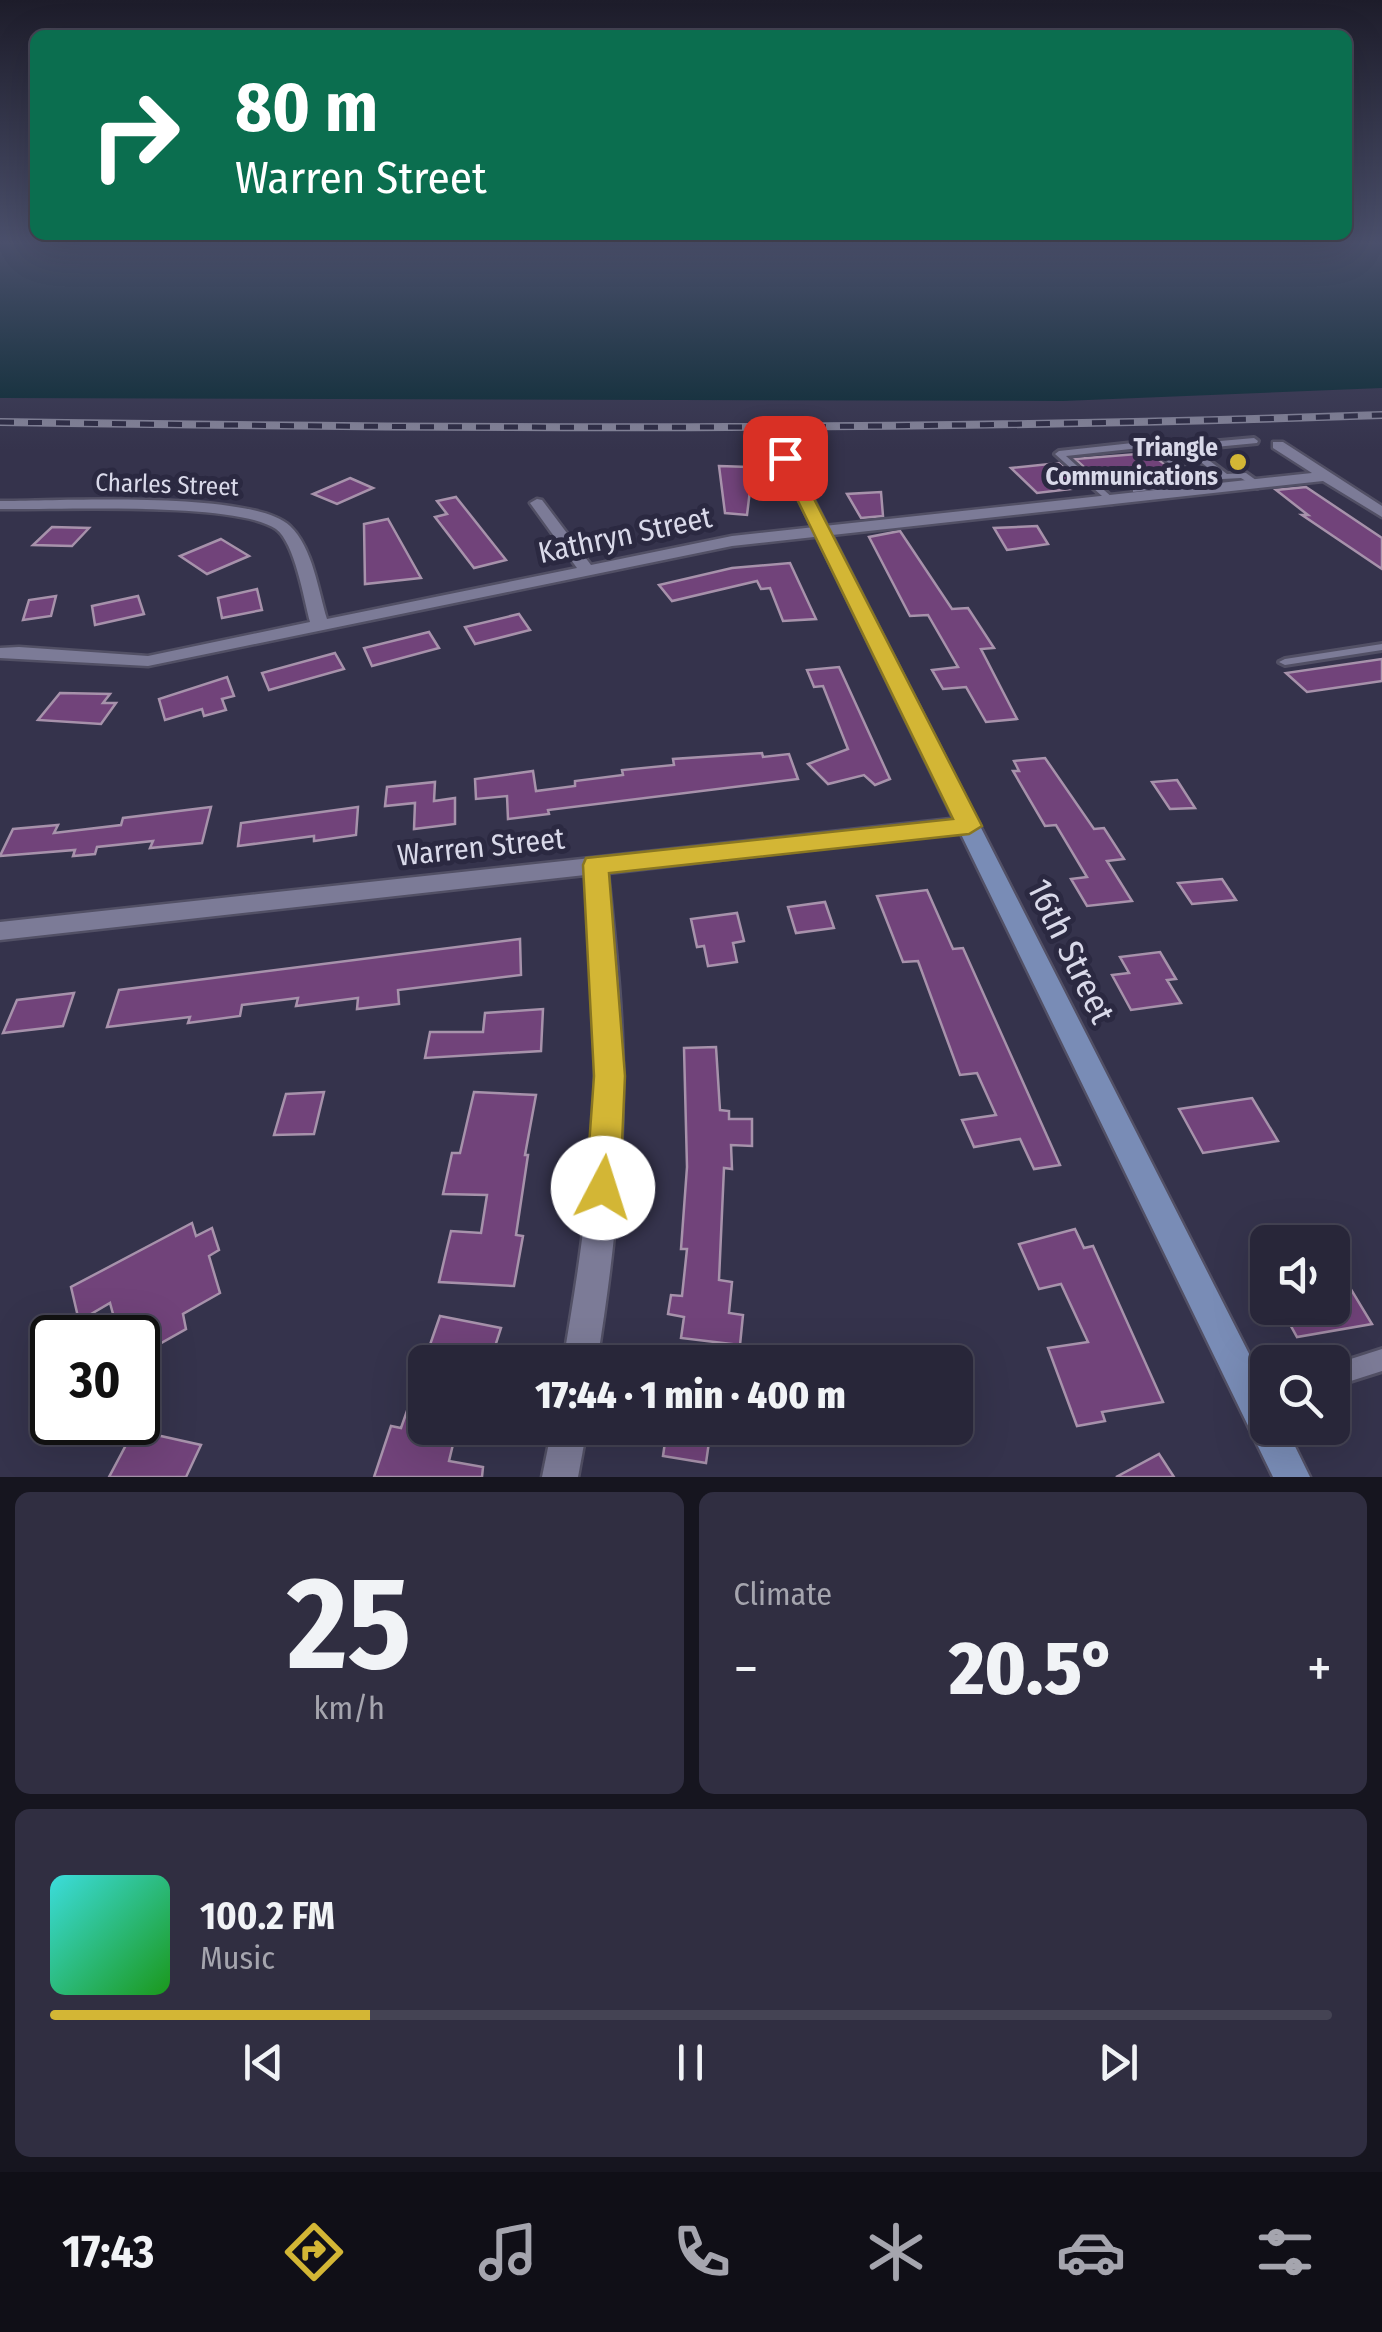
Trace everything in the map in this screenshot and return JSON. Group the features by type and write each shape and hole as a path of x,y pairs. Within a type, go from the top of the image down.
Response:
{"street":[{"path":"1278,446 1382,513"},
{"name":"16th Street","path":"785,458 1250,1376"},
{"name":"Kathryn Street","path":"0,653 131,662 732,541 1326,476"},
{"path":"537,503 587,571"},
{"name":"Charles Street","path":"0,505 215,508 265,518 283,527 293,539 320,626"},
{"name":"Warren Street","path":"0,931 969,826"},
{"path":"583,1345 596,1265 608,1112 605,969 596,865"},
{"path":"560,1477 567,1445"},
{"name":"16th Street","path":"1279,1445 1292,1477"}],"lane":[{"path":"1254,441 1186,447 1225,477 1244,475 1256,485"},
{"path":"1111,502 1059,454 1152,444 1197,482 1136,490"},
{"path":"1285,662 1382,646"},
{"path":"1350,1370 1382,1360"}],"water":[{"path":"0,313 1382,313 1382,388 1063,401 0,398"}],"building":[{"path":"1150,453 1180,476 1116,488 1104,485 1075,459"},
{"path":"1059,463 1087,487 1037,493 1011,468"},
{"path":"719,466 749,467 748,474 752,474 747,515 725,513"},
{"path":"350,478 373,488 337,504 313,494"},
{"path":"1306,487 1382,538 1382,569 1302,515 1308,515 1276,490"},
{"path":"881,492 883,516 861,518 847,494"},
{"path":"456,497 506,560 474,568 435,517 447,514 437,501"},
{"path":"388,519 421,578 365,584 364,524"},
{"path":"1037,526 1048,544 1007,550 994,528"},
{"path":"52,527 89,528 72,546 33,545"},
{"path":"900,531 952,609 968,608 994,648 981,649 1017,719 986,722 966,687 943,689 932,670 958,667 928,615 910,616 869,537"},
{"path":"221,539 249,556 207,574 180,556"},
{"path":"790,563 816,619 783,621 770,588 761,589 757,581 672,601 659,585 732,568"},
{"path":"257,589 262,610 222,618 218,598"},
{"path":"56,596 51,616 23,620 29,600"},
{"path":"138,596 144,614 95,625 92,606"},
{"path":"519,614 530,630 475,644 465,627"},
{"path":"429,632 439,648 372,666 364,648"},
{"path":"335,653 344,669 269,690 262,673"},
{"path":"1382,659 1382,681 1307,692 1286,673"},
{"path":"839,667 890,779 875,785 864,775 828,784 808,764 848,749 823,686 814,687 807,670"},
{"path":"227,677 234,696 222,699 226,710 204,716 202,709 165,720 159,699"},
{"path":"60,693 110,694 103,703 116,703 101,724 38,720"},
{"path":"762,753 763,757 789,754 798,779 548,810 549,814 508,819 507,796 476,799 475,779 533,771 536,791 623,775 622,770 674,765 673,759"},
{"path":"1045,758 1094,829 1104,828 1124,859 1107,861 1132,901 1087,906 1071,879 1087,877 1056,825 1045,826 1013,771 1019,771 1014,761"},
{"path":"1177,780 1195,808 1170,809 1152,782"},
{"path":"435,782 434,801 455,798 455,824 414,829 415,803 385,806 387,787"},
{"path":"211,807 202,843 150,848 153,841 97,847 95,854 73,856 75,850 0,856 13,829 58,825 54,833 121,825 123,818"},
{"path":"358,807 356,835 238,846 241,823"},
{"path":"1222,879 1236,900 1192,904 1178,883"},
{"path":"927,890 953,949 963,948 1060,1165 1034,1169 1020,1139 974,1147 962,1120 996,1115 977,1073 960,1075 918,961 903,962 877,896"},
{"path":"825,902 834,928 796,933 788,907"},
{"path":"737,913 744,941 733,943 737,962 708,966 704,946 697,947 691,919"},
{"path":"520,939 521,975 398,990 399,1004 357,1009 358,998 296,1006 298,998 242,1005 240,1016 188,1023 190,1017 107,1027 119,990"},
{"path":"1160,952 1176,979 1167,980 1181,1003 1131,1010 1112,975 1129,973 1120,957"},
{"path":"74,993 63,1026 3,1033 17,1000"},
{"path":"543,1009 541,1051 425,1058 430,1032 483,1032 485,1013"},
{"path":"716,1047 720,1110 729,1111 729,1119 752,1119 752,1146 731,1145 732,1169 724,1168 719,1280 732,1282 729,1313 743,1315 740,1345 681,1338 684,1317 668,1314 671,1295 682,1296 687,1249 681,1249 687,1167 684,1048"},
{"path":"324,1092 314,1134 274,1135 286,1094"},
{"path":"474,1092 536,1095 525,1155 516,1235 523,1236 514,1286 439,1282 451,1231 481,1233 487,1195 443,1194 452,1153 460,1153"},
{"path":"1252,1098 1278,1141 1203,1153 1179,1109"},
{"path":"192,1223 196,1236 212,1228 219,1250 209,1256 220,1293 183,1314 186,1329 160,1344 160,1315 113,1315 110,1303 89,1315 78,1315 71,1287"},
{"path":"1075,1229 1084,1248 1093,1246 1163,1402 1102,1412 1105,1421 1077,1426 1048,1348 1088,1342 1061,1284 1039,1289 1019,1244"},
{"path":"1350,1288 1372,1324 1297,1337 1290,1325 1350,1325"},
{"path":"440,1316 501,1328 496,1345 430,1345"},
{"path":"408,1408 408,1445 453,1445 449,1461 483,1467 482,1477 374,1477 391,1426 401,1428"},
{"path":"160,1436 201,1445 186,1477 109,1477 126,1445 160,1445"},
{"path":"665,1445 709,1445 706,1463 663,1456"},
{"path":"1159,1454 1174,1477 1116,1477"}],"railway":[{"path":"0,422 691,427 1382,415"}],"place":[{"name":"Triangle Communications","path":"1238,462"}],"route":[{"path":"603,1188 609,1076 596,865 969,826 785,458"}]}
